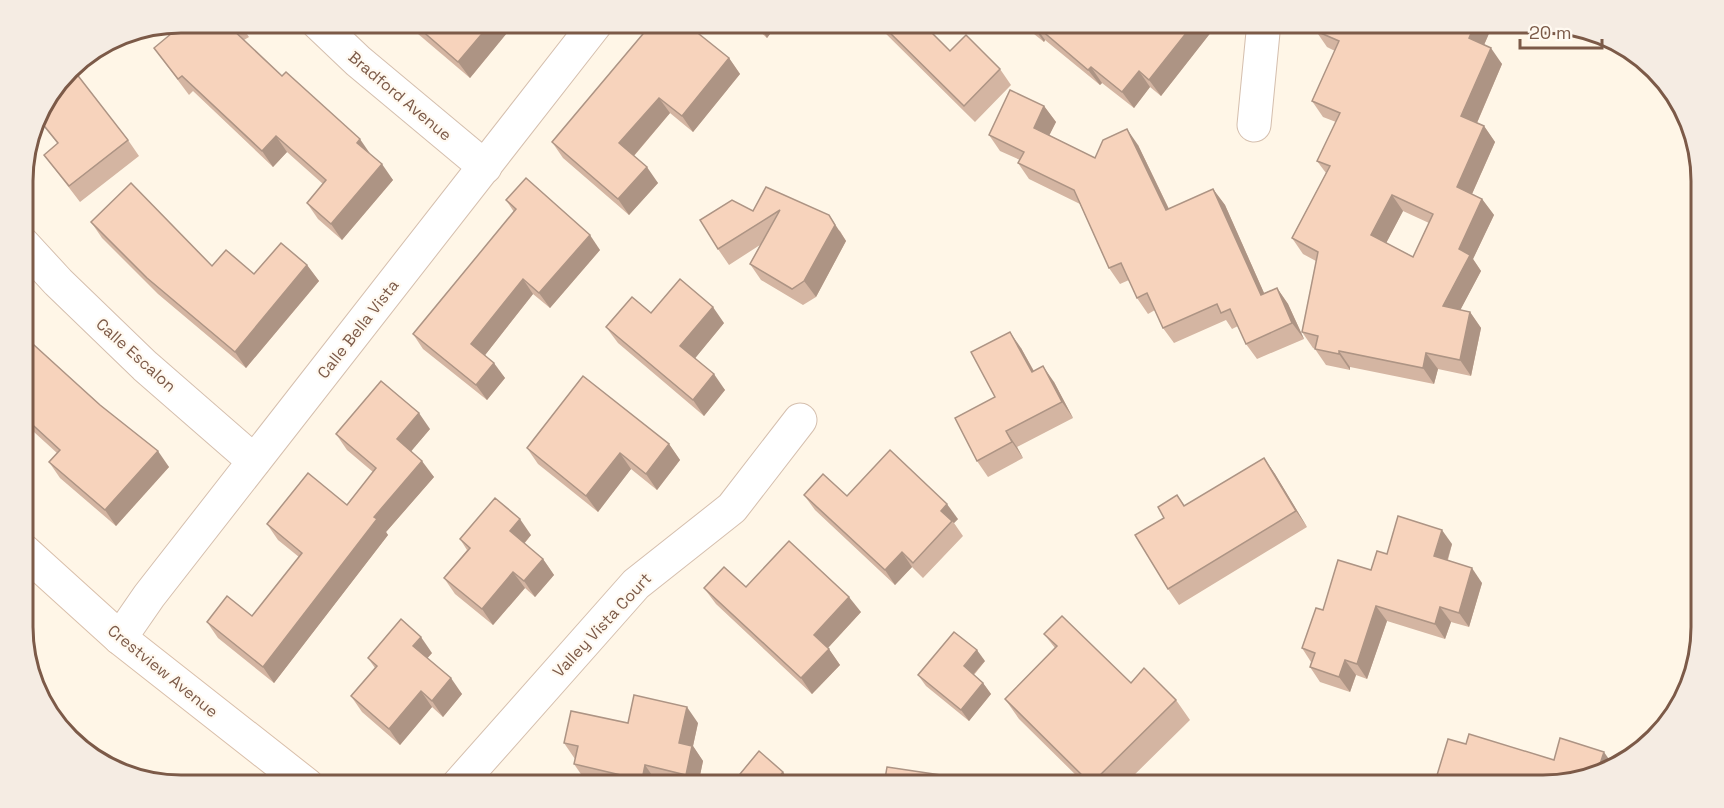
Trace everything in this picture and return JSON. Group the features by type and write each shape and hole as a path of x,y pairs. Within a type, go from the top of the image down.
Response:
{"street":[{"name":"Bradford Avenue","path":"329,33 358,61 484,167"},
{"name":"Calle Bella Vista","path":"120,638 588,33"},
{"path":"1254,125 1263,33"},
{"name":"Calle Escalon","path":"33,255 145,366 255,461"},
{"name":"Valley Vista Court","path":"467,775 636,584 732,508 800,420"},
{"name":"Crestview Avenue","path":"33,558 120,638 294,775"}],"building":[{"path":"236,33 282,76 286,72 360,139 357,143 382,164 331,224 307,203 326,180 276,136 262,151 182,76 178,79 154,48 171,34"},
{"path":"425,33 483,33 458,62"},
{"path":"644,33 698,33 729,58 682,116 659,98 619,143 647,167 618,199 552,142"},
{"path":"890,33 932,33 950,51 966,35 1000,69 964,106"},
{"path":"1045,33 1186,33 1149,80 1139,71 1122,92 1091,67 1088,70"},
{"path":"1321,33 1471,33 1469,38 1491,48 1461,116 1484,126 1457,187 1482,199 1459,249 1470,255 1443,306 1470,312 1460,360 1426,353 1423,368 1339,351 1339,354 1315,349 1318,336 1302,332 1318,252 1292,238 1330,166 1317,161 1340,113 1312,101 1339,41","holes":["1392,195 1433,214 1413,257 1371,235"]},
{"path":"77,75 128,140 69,186 44,155 58,143 44,125 53,107"},
{"path":"1010,90 1044,106 1034,128 1095,158 1103,140 1127,129 1166,210 1213,189 1261,295 1277,288 1292,323 1246,344 1230,309 1221,313 1217,304 1163,328 1147,293 1137,298 1121,263 1109,268 1074,190 1018,163 1024,152 989,135"},
{"path":"526,178 590,235 539,293 523,279 471,344 494,363 476,385 413,334 516,209 506,200"},
{"path":"131,183 212,266 226,250 254,274 281,243 307,265 235,352 147,278 91,222"},
{"path":"766,187 829,215 835,225 804,281 792,289 750,264 780,210 718,249 700,220 732,200 753,211"},
{"path":"680,279 713,307 680,346 714,374 693,400 606,327 632,297 651,313"},
{"path":"1010,332 1032,372 1043,366 1062,402 1006,431 1012,442 977,461 955,418 995,397 971,352"},
{"path":"33,344 100,405 158,451 105,510 49,462 60,450 33,425"},
{"path":"583,376 669,444 646,474 620,453 586,496 527,448"},
{"path":"381,381 419,413 397,439 422,461 374,517 377,519 263,667 207,622 227,596 252,616 302,553 267,524 308,473 347,505 376,468 336,434"},
{"path":"890,450 947,504 941,511 952,521 913,563 902,552 885,570 804,495 823,474 847,496"},
{"path":"1264,458 1296,511 1168,589 1135,535 1164,518 1158,507 1177,495 1184,506"},
{"path":"495,498 520,519 510,531 543,559 524,581 513,572 482,609 444,578 470,548 460,539"},
{"path":"1398,516 1442,530 1434,556 1472,568 1459,613 1440,607 1435,624 1376,606 1357,664 1345,660 1339,677 1310,667 1315,653 1302,648 1316,608 1323,610 1338,560 1371,570 1377,551 1387,554"},
{"path":"789,541 849,597 814,635 829,649 801,678 704,588 724,567 746,587"},
{"path":"1062,616 1131,683 1144,668 1176,700 1100,775 1082,775 1005,699 1057,646 1044,634"},
{"path":"401,619 421,637 413,646 451,678 432,701 421,691 389,729 351,696 377,666 368,658"},
{"path":"954,632 977,650 964,666 983,683 961,710 918,675"},
{"path":"634,695 687,707 679,743 692,746 686,775 645,765 643,775 621,775 574,764 578,746 564,743 571,711 628,723"},
{"path":"1469,734 1554,760 1560,738 1604,752 1600,763 1562,774 1437,775 1448,739 1466,744"},
{"path":"759,751 783,772 780,775 739,775"},
{"path":"887,767 941,775 886,775"}]}
